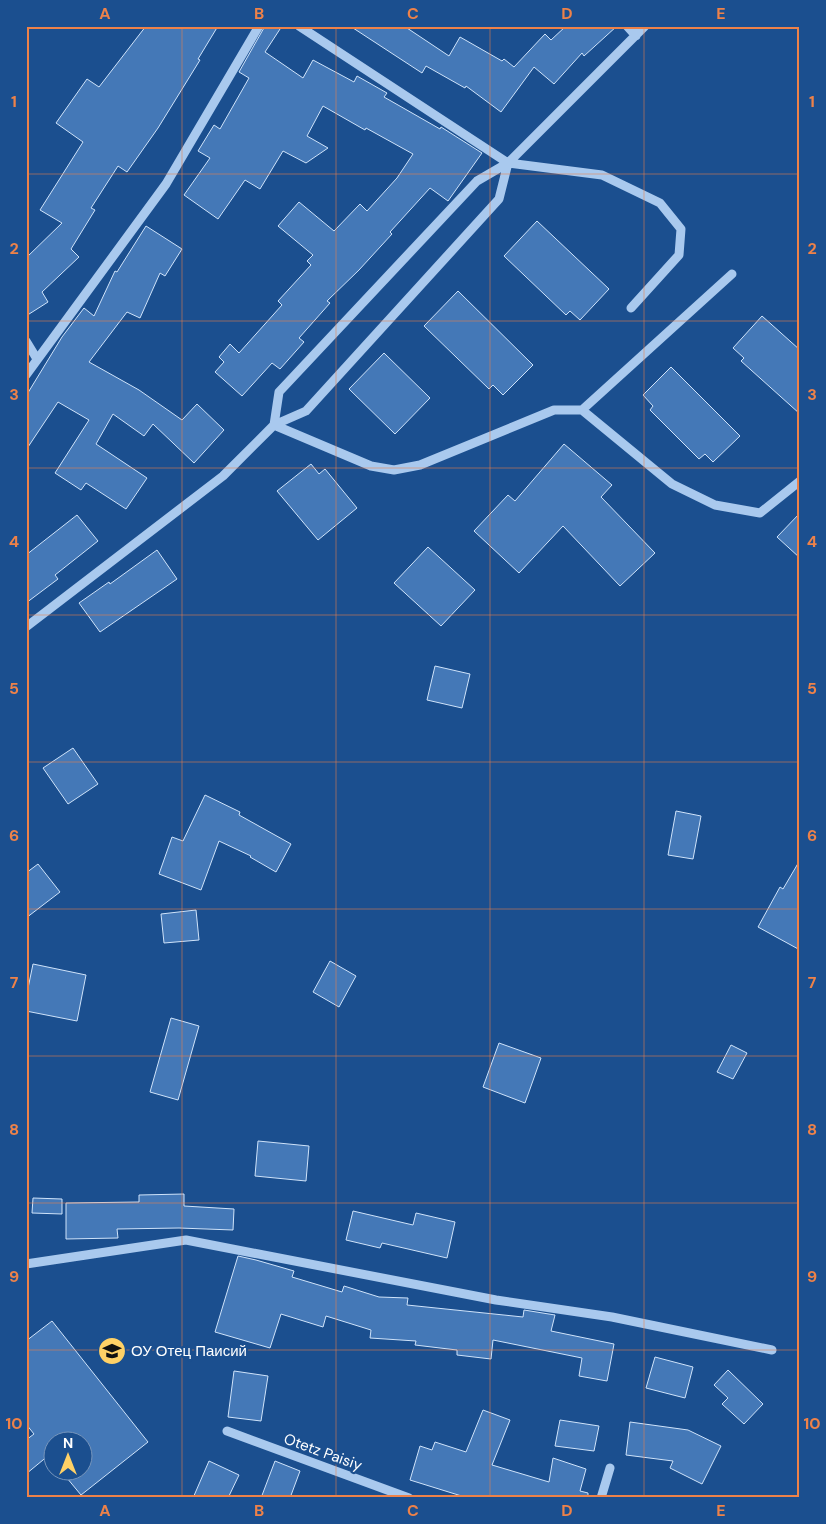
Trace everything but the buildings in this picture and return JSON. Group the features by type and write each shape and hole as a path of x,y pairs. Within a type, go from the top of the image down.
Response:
{"street":[{"path":"26,375 166,184 259,26"},
{"path":"299,26 508,163 602,175 660,203 681,230 680,255 631,308"},
{"path":"627,26 636,36"},
{"path":"274,425 279,392 477,180 508,163 646,26"},
{"path":"26,627 223,476 274,425 306,411 500,200 508,163"},
{"path":"582,410 732,274"},
{"path":"26,341 37,358"},
{"path":"274,425 371,466 394,470 420,465 554,410 582,410 672,484 715,505 760,514 800,481"},
{"path":"26,1264 186,1240 496,1300 612,1317 772,1350"},
{"name":"Otetz Paisiy","path":"227,1431 409,1498"},
{"path":"601,1498 610,1468"}],"place":[{"name":"ОУ Отец Паисий","path":"112,1351"}]}
